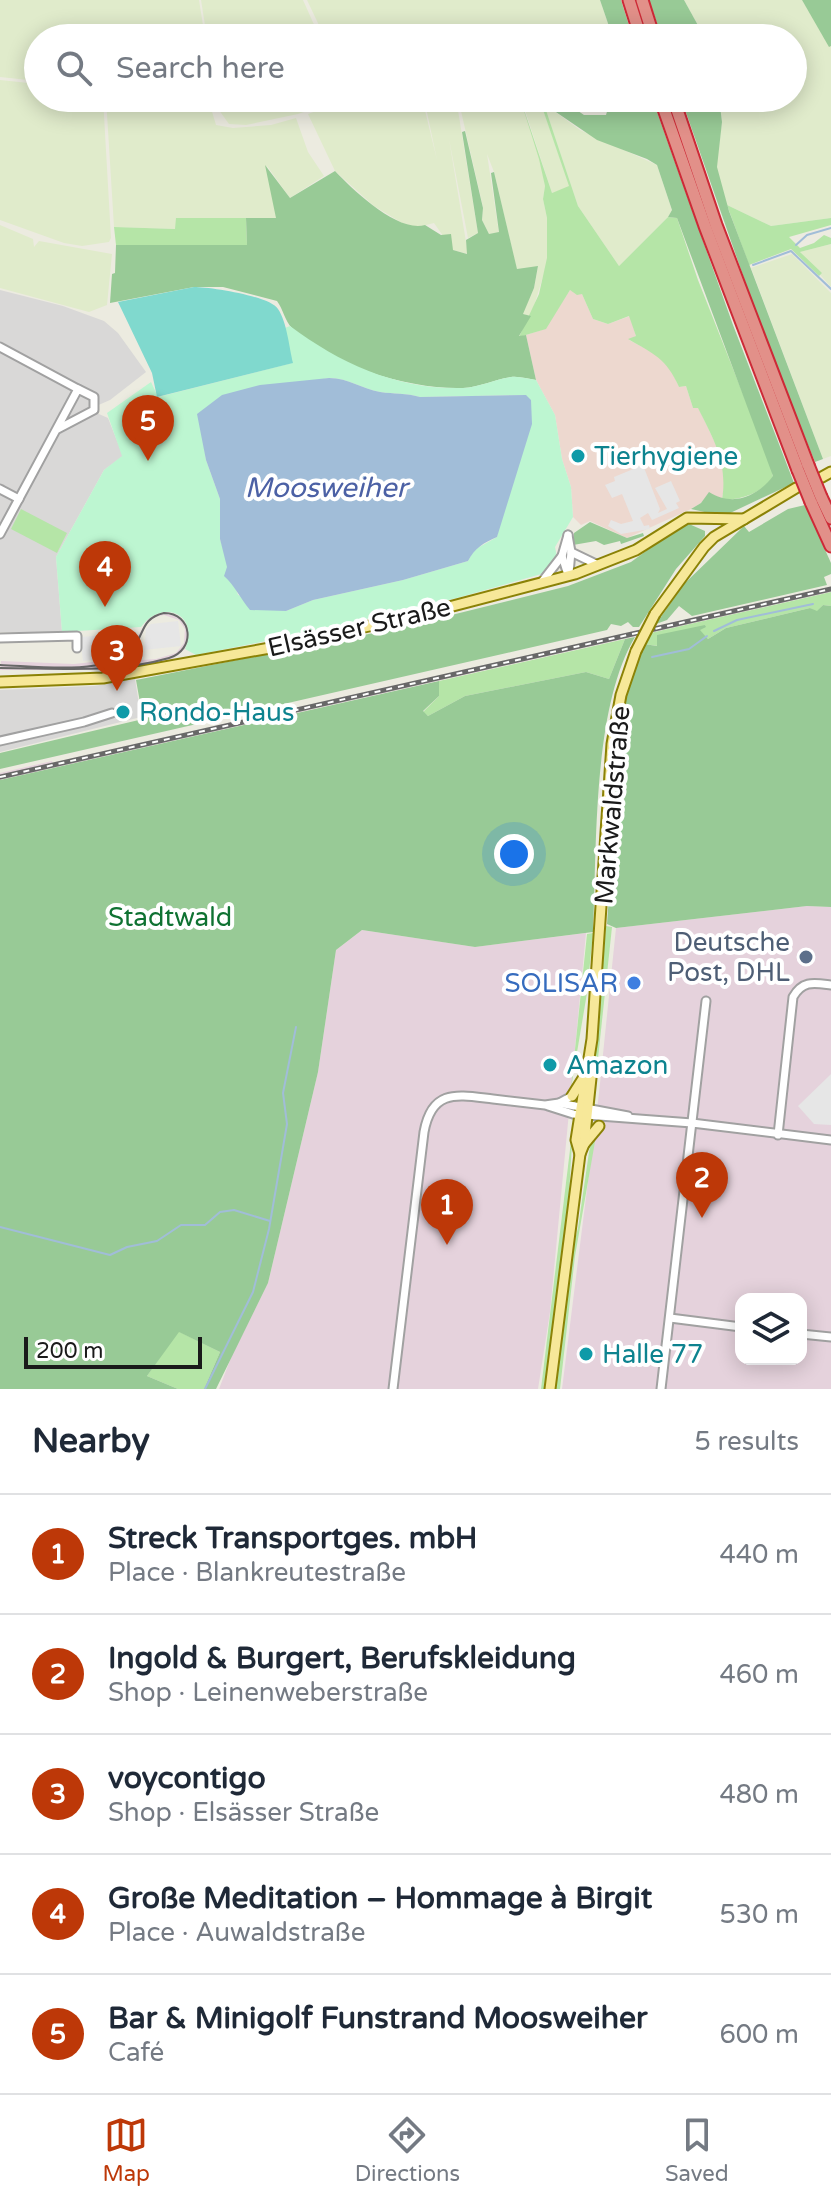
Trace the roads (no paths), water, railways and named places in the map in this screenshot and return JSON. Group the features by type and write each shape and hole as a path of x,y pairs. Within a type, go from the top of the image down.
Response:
{"highway":[{"path":"629,0 637,24"},
{"path":"642,0 650,24"},
{"path":"665,112 725,282 816,499 831,546"},
{"path":"678,112 803,467"},
{"path":"816,499 831,518"}],"main road":[{"name":"Markwaldstraße","path":"550,1389 582,1149 584,1111 591,1078 588,1071 600,948 612,744 621,695 636,651 655,614 704,547 714,537 796,488"},
{"path":"701,519 722,535"},
{"path":"713,519 720,526 722,535"},
{"name":"Elsässer Straße","path":"1,681 78,680 190,663 400,619 541,584 598,565 640,548 678,521 744,519"},
{"path":"572,1096 588,1071"},
{"path":"582,1149 599,1126"}],"street":[{"path":"0,360 3,348 94,397 94,410 56,430"},
{"path":"0,534 78,389"},
{"path":"0,489 19,499"},
{"path":"541,584 562,556 568,535 571,552 568,575"},
{"path":"571,552 598,565"},
{"path":"562,556 568,575"},
{"path":"0,638 77,636 77,648"},
{"path":"0,741 112,713"},
{"path":"778,1135 793,997 799,987 806,983 831,985"},
{"path":"661,1389 706,1001"},
{"path":"393,1389 424,1132 431,1111 441,1100 456,1095 545,1105 559,1103 572,1096"},
{"path":"559,1103 613,1118 632,1117"},
{"path":"545,1105 561,1112 584,1111 831,1140"},
{"path":"599,1126 613,1118"},
{"path":"670,1318 735,1326"},
{"path":"807,1335 831,1337"}],"water":[{"name":"Moosweiher","path":"329,378 380,392 420,397 526,395 531,400 532,424 497,537 480,546 468,561 403,580 313,600 286,611 250,610 224,576 227,567 220,539 220,499 206,460 197,414 222,395 260,385"}],"waterway":[{"path":"796,245 807,235 831,228"},
{"path":"753,265 791,251 831,289"},
{"path":"714,631 737,620 813,604"},
{"path":"652,657 689,649 707,636"},
{"path":"205,1389 253,1292 269,1229 287,1124 283,1093 296,1027"},
{"path":"0,1227 110,1255 127,1247 157,1241 181,1225 205,1225 220,1212 234,1210 270,1221"}],"tram line":[{"path":"0,665 67,668 116,660 134,647 150,620 164,613 181,619 188,632 184,648 178,654 148,663 85,669 0,668"}],"railway":[{"path":"0,777 831,589"}],"place":[{"name":"Tierhygiene","path":"578,456"},
{"name":"Bar & Minigolf Funstrand Moosweiher","path":"148,461"},
{"name":"Große Meditation – Hommage à Birgit","path":"105,607"},
{"name":"voycontigo","path":"117,691"},
{"name":"Rondo-Haus","path":"123,712"},
{"name":"Deutsche Post, DHL","path":"806,957"},
{"name":"SOLISAR","path":"634,983"},
{"name":"Amazon","path":"550,1065"},
{"name":"Ingold & Burgert, Berufskleidung","path":"702,1218"},
{"name":"Streck Transportges. mbH","path":"447,1245"},
{"name":"Halle 77","path":"586,1354"}],"park label":[{"name":"Stadtwald","path":"170,917"}]}
